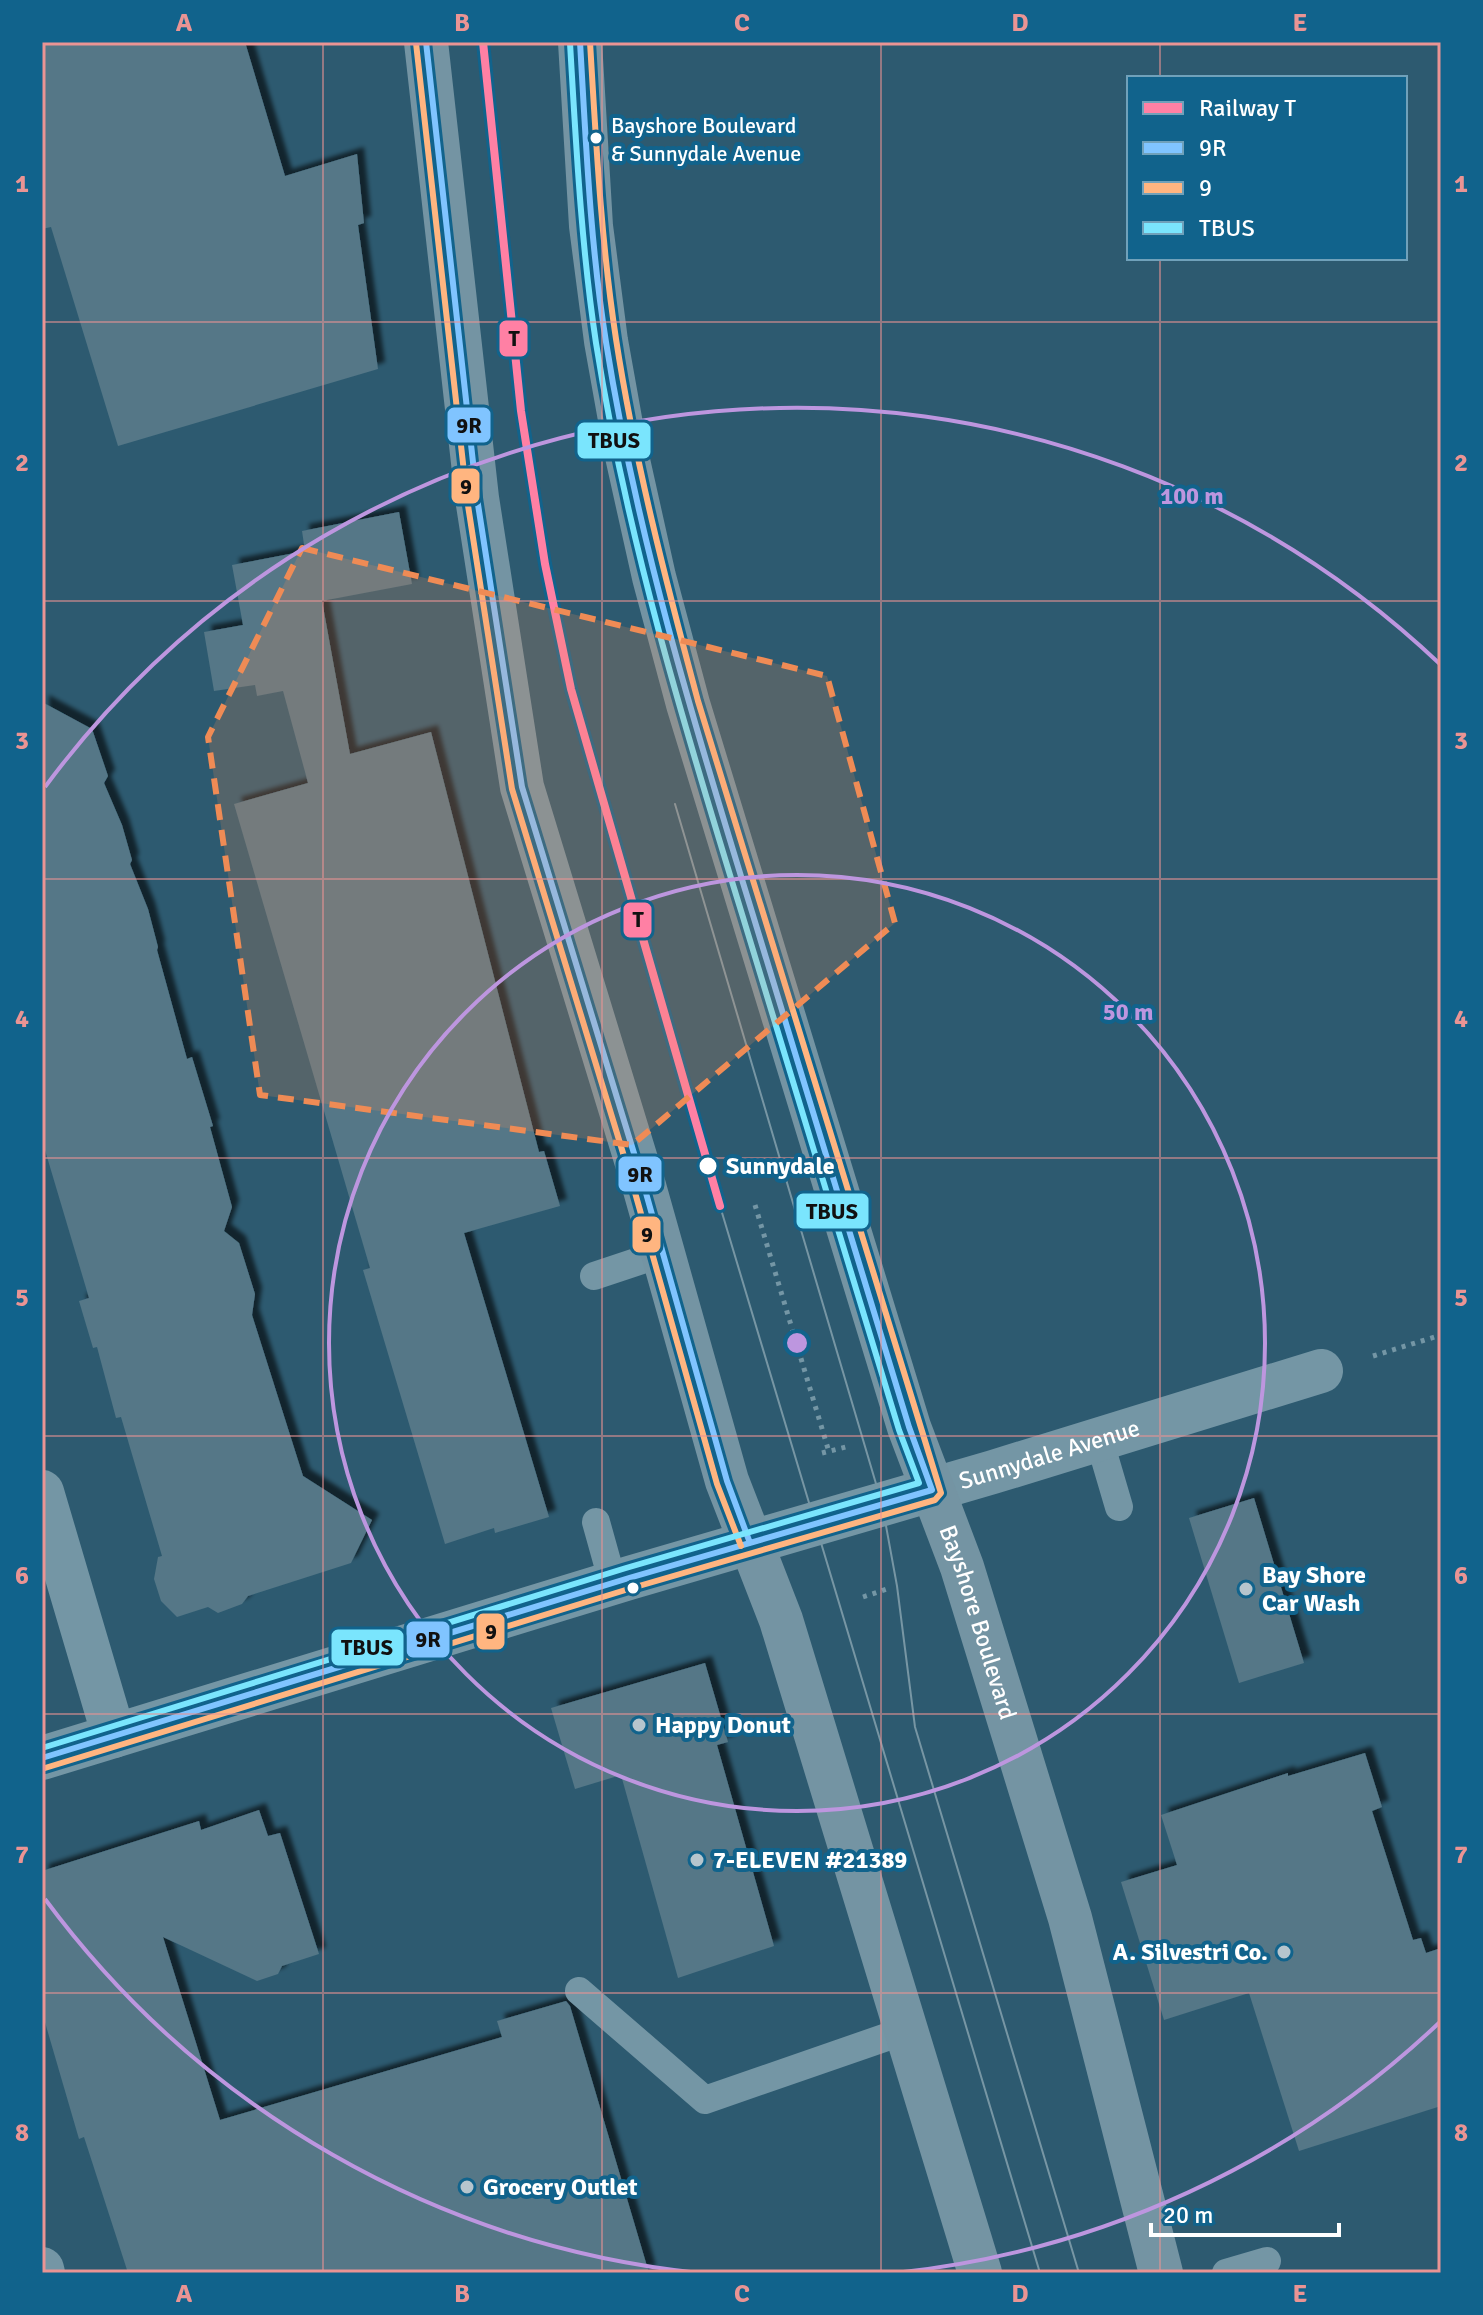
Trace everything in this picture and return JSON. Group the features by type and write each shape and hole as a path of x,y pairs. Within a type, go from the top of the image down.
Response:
{"main road":[{"path":"426,42 477,498 522,787 663,1253 727,1481 781,1620 980,2273"},
{"name":"Bayshore Boulevard","path":"580,42 591,226 606,341 625,447 654,577 692,719 909,1427 962,1567 1070,1918 1161,2273"}],"street":[{"name":"Sunnydale Avenue","path":"42,1758 1321,1371"},
{"path":"42,1492 114,1736"}],"lane":[{"path":"594,1276 663,1253"},
{"path":"1099,1439 1119,1507"},
{"path":"596,1522 613,1583"},
{"path":"579,1991 705,2100 907,2030"},
{"path":"1226,2273 1267,2261"}],"path":[{"path":"755,1205 826,1452 850,1446"},
{"path":"1321,1371 1441,1335"},
{"path":"863,1597 887,1589"}],"highlighted area":[{"path":"302,548 827,676 895,923 632,1145 260,1095 208,737"}],"building":[{"path":"42,42 245,42 285,176 357,154 364,223 358,225 378,369 118,446 51,227 42,229"},
{"path":"399,512 412,584 322,601 350,754 431,732 539,1152 544,1151 560,1206 464,1233 549,1517 495,1533 494,1528 445,1544 363,1270 370,1268 234,804 308,783 283,691 257,696 255,685 214,691 204,632 243,625 232,565 305,551 302,531"},
{"path":"42,702 92,729 108,776 104,783 122,825 132,860 130,864 148,909 187,1059 192,1057 213,1126 210,1127 232,1207 224,1231 239,1243 255,1294 252,1315 303,1476 372,1520 351,1563 248,1596 242,1604 218,1613 208,1607 177,1617 161,1601 154,1579 158,1557 162,1556 121,1417 116,1418 97,1347 93,1348 79,1301 89,1298 42,1140"},
{"name":"Bay Shore Car Wash","path":"1254,1498 1304,1663 1239,1683 1189,1518"},
{"name":"7-ELEVEN #21389","path":"705,1663 728,1742 717,1745 774,1946 678,1978 621,1775 575,1789 551,1708"},
{"name":"A. Silvestri Co.","path":"1365,1753 1382,1807 1372,1811 1413,1940 1421,1938 1426,1953 1441,1948 1441,2106 1299,2151 1249,1993 1164,2020 1121,1882 1177,1865 1161,1815 1288,1773 1288,1776"},
{"path":"259,1810 268,1836 280,1833 319,1954 282,1966 278,1974 257,1981 163,1937 220,2120 502,2037 497,2021 566,2001 649,2273 128,2273 84,2137 79,2139 42,2012 42,1871 199,1821 201,1830"}],"tram line":[{"path":"675,804 882,1504 897,1586 915,1727 1079,2273"},
{"path":"720,1206 1040,2273"}],"rail line":[{"name":"T","path":"483,42 521,411 545,564 571,689 720,1206"}],"transit line":[{"name":"9R","path":"426,42 477,498 522,787 644,1186 727,1481 750,1543"},
{"name":"9R","path":"42,1758 629,1578 932,1490 909,1427 730,842 688,700 651,558 606,342 589,192 580,42"},
{"name":"9","path":"45,1768 632,1588 935,1500 941,1493 698,701 663,567 632,431 611,302 590,42"},
{"name":"9","path":"416,43 467,499 512,789 634,1189 717,1484 741,1546"},
{"name":"TBUS","path":"42,1748 626,1568 919,1483 899,1430 720,843 678,702 641,560 596,343 586,268 570,43"}],"place":[{"name":"Bayshore Boulevard & Sunnydale Avenue","path":"596,138"},
{"name":"Sunnydale","path":"708,1166"},
{"name":"Bay Shore Car Wash","path":"1246,1589"},
{"name":"Happy Donut","path":"639,1725"},
{"name":"7-ELEVEN #21389","path":"697,1860"},
{"name":"A. Silvestri Co.","path":"1284,1952"},
{"name":"Grocery Outlet","path":"467,2187"}]}
